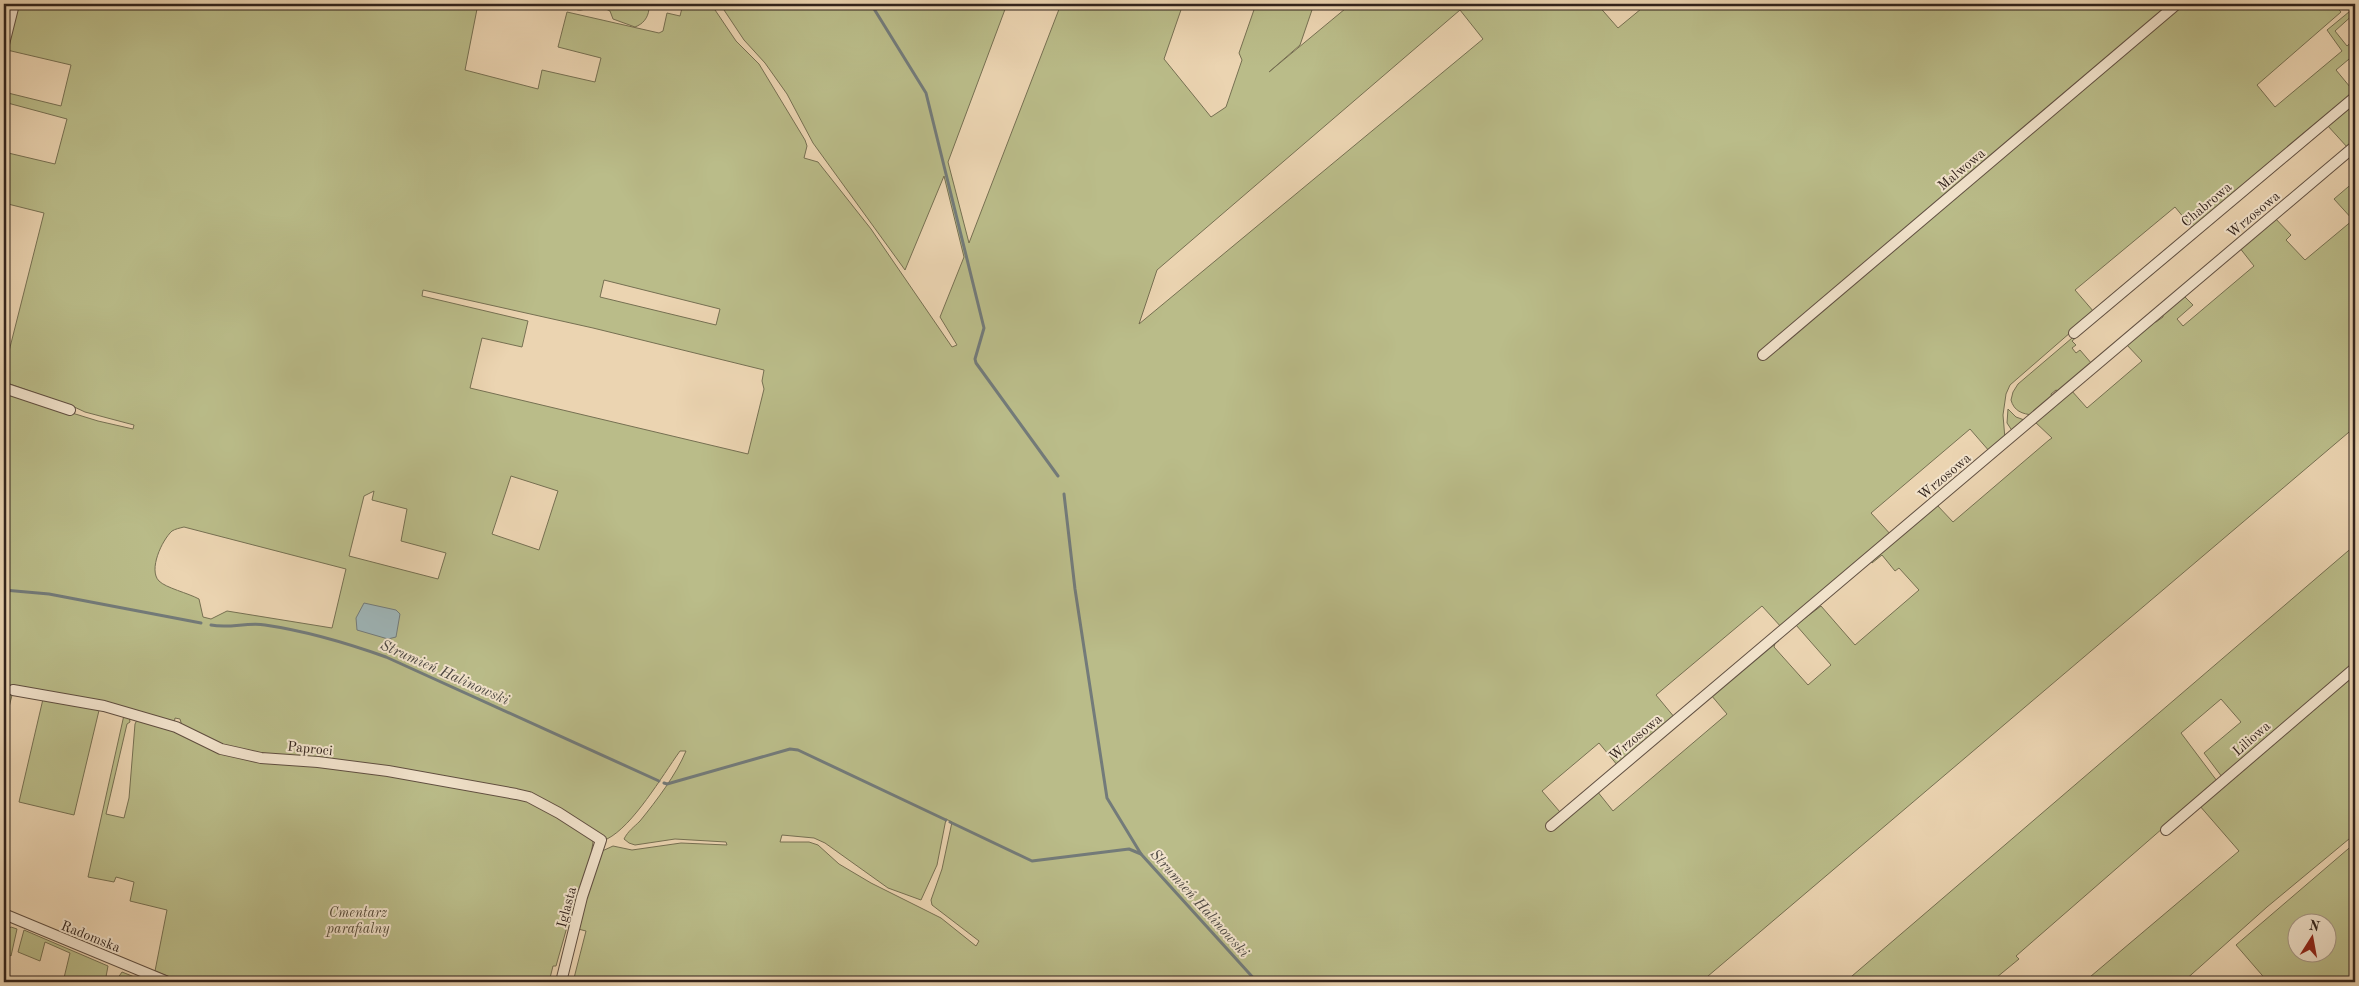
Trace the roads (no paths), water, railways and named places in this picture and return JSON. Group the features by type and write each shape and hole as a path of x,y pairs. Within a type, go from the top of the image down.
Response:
{"street":[{"path":"4,44 14,4"},
{"name":"Malwowa","path":"1763,355 2177,4"},
{"name":"Chabrowa","path":"2074,333 2355,97"},
{"name":"Wrzosowa","path":"1551,826 2355,146"},
{"path":"4,388 70,410"},
{"name":"Liliowa","path":"2166,830 2355,668"},
{"name":"Paproci","path":"13,690 104,706 176,727 221,749 261,758 388,770 516,794 559,812 601,840"},
{"name":"Iglasta","path":"561,982 582,897 601,840"},
{"name":"Radomska","path":"4,914 168,982"}],"water":[{"path":"364,603 396,610 400,614 396,637 388,639 357,630 356,618"}],"waterway":[{"path":"871,4 926,93 984,328 975,359 976,363 1058,476"},
{"path":"1064,494 1075,589 1107,798 1141,854"},
{"name":"Strumień Halinowski","path":"4,590 49,594 201,623"},
{"name":"Strumień Halinowski","path":"211,625 258,624 280,628 326,638 386,657 659,781"},
{"name":"Strumień Halinowski","path":"664,783 667,784 790,749 798,750 946,820"},
{"name":"Strumień Halinowski","path":"950,822 1032,861 1129,849 1141,854 1257,982"}],"park label":[{"name":"Cmentarz parafialny","path":"358,920"}]}
